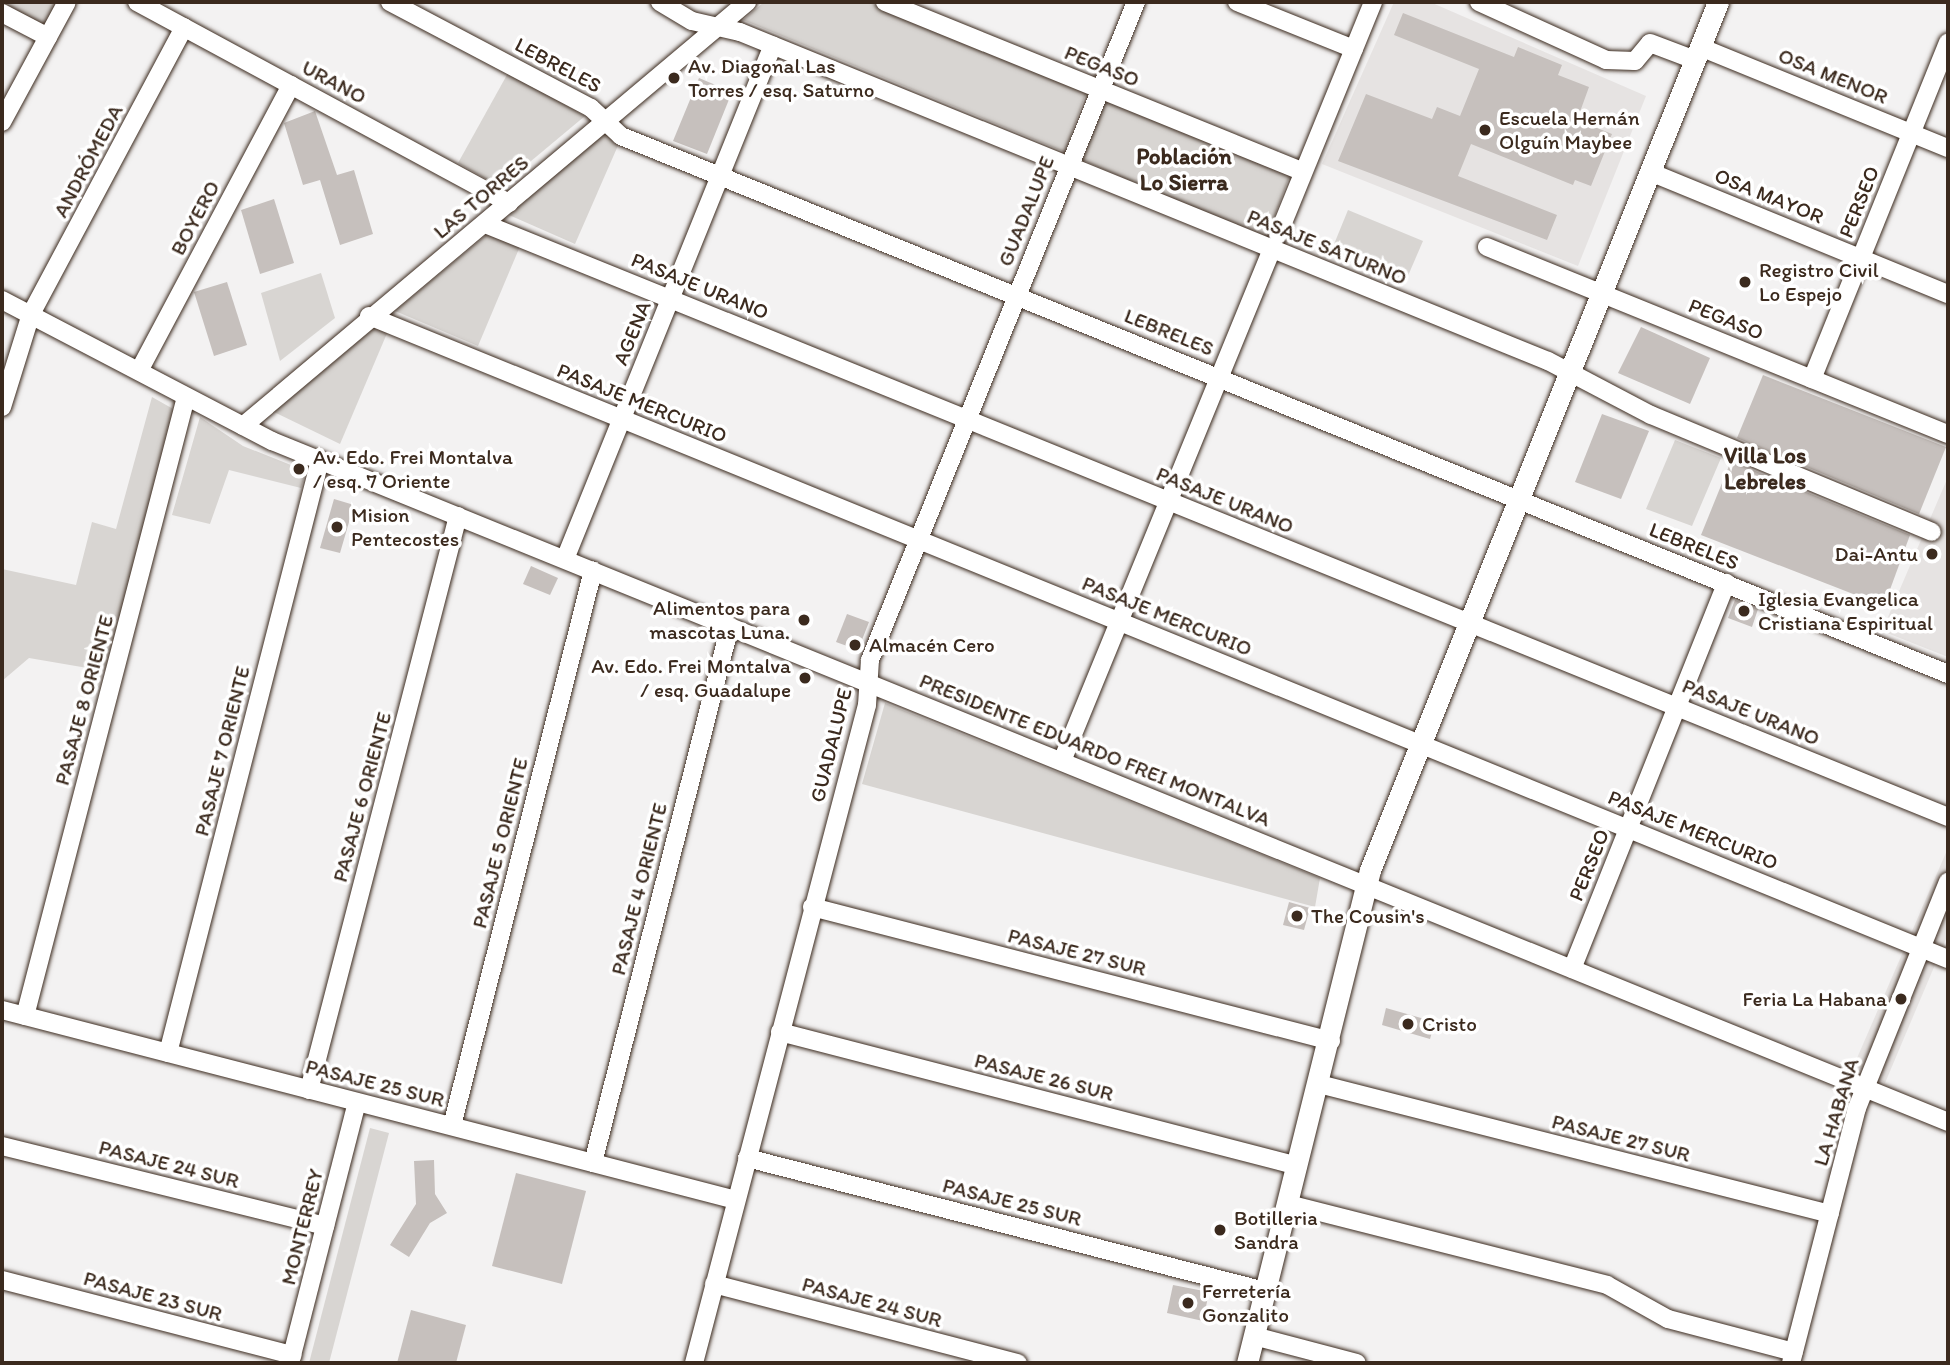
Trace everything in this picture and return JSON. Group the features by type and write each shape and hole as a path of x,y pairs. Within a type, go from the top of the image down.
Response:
{"main road":[{"path":"1247,1363 1331,1041 1366,885 1467,622 1718,2"}],"street":[{"path":"2,122 67,2"},
{"name":"URANO","path":"137,2 509,203"},
{"name":"LEBRELES","path":"390,2 591,108 621,136 1948,674"},
{"name":"PASAJE SATURNO","path":"660,2 692,21 773,45 1069,166 1275,242 1548,361 1651,415 1932,532"},
{"name":"LAS TORRES","path":"243,426 369,316 485,224 747,2"},
{"name":"PEGASO","path":"885,2 1303,172"},
{"name":"GUADALUPE","path":"694,1363 867,705 870,660 1136,2"},
{"path":"1237,2 1354,49"},
{"path":"1062,761 1373,2"},
{"name":"OSA MENOR","path":"1479,2 1606,60 1635,61 1650,43 1697,53 1948,148"},
{"path":"2,13 48,37"},
{"name":"ANDRÓMEDA","path":"2,407 31,314 184,27"},
{"name":"PERSEO","path":"1812,379 1948,42"},
{"name":"AGENA","path":"565,559 773,45"},
{"name":"BOYERO","path":"139,371 291,85"},
{"name":"OSA MAYOR","path":"1650,172 1948,294"},
{"name":"PASAJE URANO","path":"485,224 1948,817"},
{"name":"PEGASO","path":"1487,247 1948,434"},
{"name":"PRESIDENTE EDUARDO FREI MONTALVA","path":"2,300 243,426 320,460 1948,1122"},
{"name":"PASAJE MERCURIO","path":"369,316 1948,959"},
{"name":"PASAJE 8 ORIENTE","path":"26,1016 186,397"},
{"name":"PASAJE 7 ORIENTE","path":"168,1053 320,460"},
{"name":"PASAJE 6 ORIENTE","path":"309,1090 458,516"},
{"name":"PASAJE 5 ORIENTE","path":"452,1126 593,571"},
{"name":"PERSEO","path":"1572,969 1726,583"},
{"name":"PASAJE 4 ORIENTE","path":"593,1163 730,626"},
{"name":"LA HABANA","path":"1793,1357 1865,1088 1948,882"},
{"name":"PASAJE 27 SUR","path":"812,907 1331,1041"},
{"name":"PASAJE 25 SUR","path":"2,1010 736,1200"},
{"name":"PASAJE 26 SUR","path":"780,1032 1298,1166"},
{"name":"PASAJE 27 SUR","path":"1319,1084 1830,1214"},
{"name":"MONTERREY","path":"291,1359 358,1102"},
{"name":"PASAJE 24 SUR","path":"2,1146 325,1226"},
{"name":"PASAJE 25 SUR","path":"747,1158 1265,1291"},
{"path":"1288,1204 1607,1285 1668,1319 1793,1357"},
{"name":"PASAJE 23 SUR","path":"2,1280 291,1359"},
{"name":"PASAJE 24 SUR","path":"714,1284 1018,1363"},
{"path":"1254,1336 1357,1363"}],"shaded area":[{"path":"2,2 58,2 44,27"},
{"path":"764,2 868,2 1087,90 1065,152 743,20"},
{"name":"Escuela Hernán Olguín Maybee","path":"1394,2 1430,2 1646,96 1578,266 1322,164"},
{"path":"508,73 585,116 500,187 458,163"},
{"path":"1106,99 1291,172 1266,239 1080,159"},
{"path":"604,133 620,141 575,244 509,215"},
{"path":"1348,210 1423,241 1404,285 1330,254"},
{"path":"491,231 521,244 478,346 395,311"},
{"path":"321,273 335,318 280,361 261,293"},
{"path":"378,325 388,331 340,444 274,412"},
{"path":"152,397 175,410 105,671 29,658 2,681 2,569 76,585 92,522 116,529"},
{"path":"200,417 243,446 306,471 301,488 229,470 210,524 172,515"},
{"path":"1675,440 1721,458 1692,526 1646,509"},
{"name":"Dai-Antu","path":"1948,477 1948,657 1882,631"},
{"path":"885,703 1320,878 1315,907 862,784"},
{"name":"Feria La Habana","path":"1948,848 1948,934 1885,1083 1854,1065"},
{"path":"370,1128 389,1133 329,1363 309,1363"}],"building":[{"path":"1403,13 1514,57 1518,47 1562,65 1558,75 1589,87 1577,120 1612,134 1591,186 1575,180 1573,185 1471,144 1458,176 1557,215 1547,240 1338,161 1366,94 1432,119 1437,107 1460,116 1479,69 1394,35"},
{"path":"699,78 732,92 707,154 673,141"},
{"path":"315,111 337,175 354,170 373,234 340,245 320,180 303,185 284,123"},
{"path":"274,199 294,263 260,274 241,210"},
{"path":"227,282 247,345 214,356 194,292"},
{"path":"1641,327 1710,358 1690,404 1618,373"},
{"path":"1763,375 1946,447 1919,514 1737,438"},
{"path":"1602,414 1649,431 1621,499 1575,482"},
{"path":"1731,461 1910,535 1884,606 1701,535"},
{"name":"Mision Pentecostes","path":"334,499 354,505 340,553 320,548"},
{"path":"531,566 558,578 550,595 523,584"},
{"name":"Iglesia Evangelica Cristiana Espiritual","path":"1735,600 1758,609 1752,627 1728,618"},
{"path":"847,614 869,622 858,650 836,642"},
{"name":"The Cousin's","path":"1289,902 1310,908 1304,930 1283,925"},
{"name":"Cristo","path":"1386,1008 1435,1022 1430,1039 1382,1025"},
{"path":"434,1160 435,1194 447,1213 430,1223 409,1257 390,1245 416,1204 414,1161"},
{"path":"516,1173 586,1191 562,1284 492,1266"},
{"name":"Ferretería Gonzalito","path":"1173,1285 1209,1292 1203,1321 1167,1313"},
{"path":"411,1310 466,1325 456,1363 397,1363"}],"place":[{"name":"Av. Diagonal Las Torres / esq. Saturno","path":"674,78"},
{"name":"Escuela Hernán Olguín Maybee","path":"1485,130"},
{"name":"Registro Civil Lo Espejo","path":"1745,282"},
{"name":"Av. Edo. Frei Montalva / esq. 7 Oriente","path":"299,469"},
{"name":"Mision Pentecostes","path":"337,527"},
{"name":"Dai-Antu","path":"1932,554"},
{"name":"Iglesia Evangelica Cristiana Espiritual","path":"1744,611"},
{"name":"Alimentos para mascotas Luna.","path":"804,620"},
{"name":"Almacén Cero","path":"855,645"},
{"name":"Av. Edo. Frei Montalva / esq. Guadalupe","path":"805,678"},
{"name":"The Cousin's","path":"1297,916"},
{"name":"Feria La Habana","path":"1901,999"},
{"name":"Cristo","path":"1408,1024"},
{"name":"Botilleria Sandra","path":"1220,1230"},
{"name":"Ferretería Gonzalito","path":"1188,1303"}],"district":[{"name":"Población Lo Sierra","path":"1184,169"},
{"name":"Villa Los Lebreles","path":"1765,468"}]}
